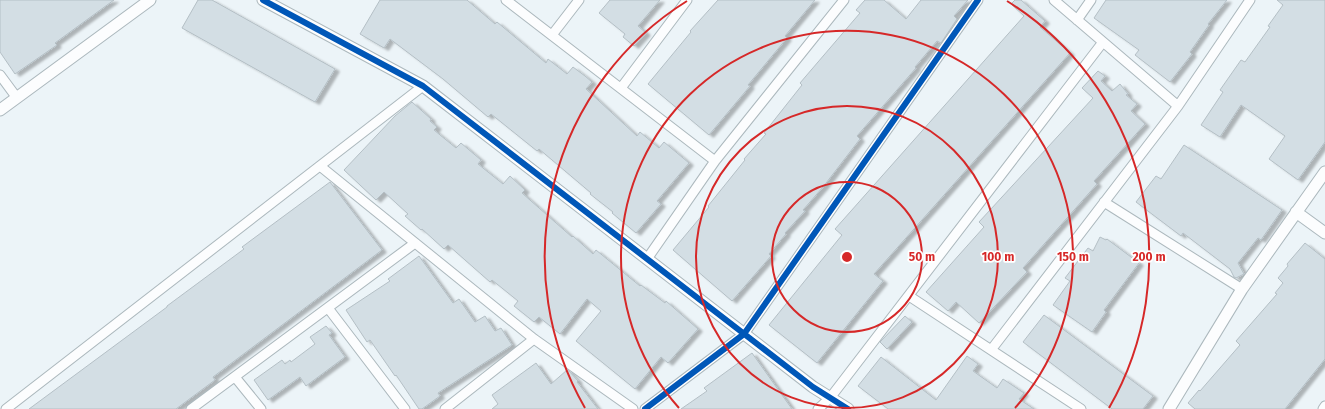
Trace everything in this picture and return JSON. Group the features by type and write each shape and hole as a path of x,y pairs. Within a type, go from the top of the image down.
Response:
{"street":[{"path":"0,110 150,0"},
{"path":"263,0 424,86 813,387 848,409"},
{"path":"506,0 715,161"},
{"path":"552,35 579,0"},
{"path":"621,88 687,0"},
{"path":"647,259 715,161 844,0"},
{"path":"645,409 744,334 978,0"},
{"path":"1054,0 1178,106"},
{"path":"1077,20 1092,0"},
{"path":"991,350 1178,106 1250,0"},
{"path":"818,409 830,398 1103,42"},
{"path":"0,75 17,98"},
{"path":"6,409 424,86"},
{"path":"320,166 534,339 633,409"},
{"path":"1169,409 1242,289 1325,172"},
{"path":"1104,202 1242,289"},
{"path":"1296,212 1325,233"},
{"path":"191,409 415,243"},
{"path":"909,296 1081,409"},
{"path":"328,308 405,409"},
{"path":"445,409 534,339"},
{"path":"235,377 261,409"}],"building":[{"path":"0,0 114,0 55,43 57,45 15,74 0,52"},
{"path":"198,0 212,0 335,69 315,102 182,28"},
{"path":"380,0 467,0 495,24 497,22 546,63 548,59 567,74 573,67 585,76 592,82 586,89 637,136 640,132 659,148 664,142 689,163 657,201 661,204 636,233 539,149 537,151 491,114 488,117 443,79 390,39 384,48 360,34"},
{"path":"610,0 660,0 638,26 646,33 634,46 623,37 625,34 599,13"},
{"path":"718,0 815,0 785,36 787,38 748,85 750,86 709,135 648,84 691,32 690,31"},
{"path":"865,0 884,0 906,19 921,0 968,0 954,16 957,19 941,43 937,41 915,67 916,68 857,136 860,139 803,210 805,211 785,233 786,234 769,254 771,256 732,301 673,250 709,207 708,206 745,160 744,159 766,134 764,133 802,85 800,83 860,13 856,10"},
{"path":"1015,0 1021,0 1045,21 1040,27 1070,53 874,274 883,281 817,363 769,325 842,235 835,229 1024,16 1011,4"},
{"path":"1106,0 1227,0 1208,24 1209,25 1190,52 1192,54 1170,82 1135,55 1139,50 1094,18"},
{"path":"1277,0 1325,0 1325,142 1298,180 1269,159 1285,136 1241,105 1220,137 1201,125 1223,92 1220,90 1241,60 1245,62 1270,27 1268,26 1283,5"},
{"path":"1098,71 1105,76 1101,81 1112,91 1120,84 1128,94 1126,95 1137,104 1131,111 1145,124 1094,181 1097,184 1023,268 1027,272 979,323 956,302 948,311 926,292 984,227 979,222 1093,98 1082,88"},
{"path":"412,102 431,119 430,121 437,127 434,130 456,148 461,143 481,160 478,164 503,184 510,176 525,190 522,193 572,237 573,236 593,254 596,250 640,286 641,285 665,303 666,301 698,329 668,363 661,357 635,389 576,341 601,311 587,299 560,334 539,317 534,322 514,306 518,301 492,280 490,282 448,245 444,249 405,216 408,214 384,192 376,200 344,170 395,116"},
{"path":"1184,145 1282,210 1261,240 1258,238 1238,263 1244,274 1236,278 1230,269 1183,233 1181,236 1136,202 1156,176 1161,179"},
{"path":"330,182 382,250 213,377 215,380 176,409 29,409 244,249 242,247"},
{"path":"1100,237 1106,240 1107,239 1139,263 1104,310 1106,312 1092,332 1053,305 1070,281 1065,278 1088,248 1093,251"},
{"path":"1305,243 1325,259 1325,359 1285,409 1195,409 1188,403 1240,345 1236,341 1277,294 1275,293 1283,283 1278,278 1288,266 1287,264"},
{"path":"419,256 453,303 459,299 475,322 485,316 495,331 501,328 512,345 438,393 440,396 422,409 419,409 370,340 367,342 346,310 390,281 388,279"},
{"path":"1044,315 1153,396 1143,409 1112,409 1023,342"},
{"path":"905,316 912,322 887,349 880,342"},
{"path":"326,326 332,333 329,335 345,357 306,386 300,377 268,400 254,380 282,360 285,364 290,360 291,362 315,344 310,337"},
{"path":"752,353 792,409 681,409 707,391 704,388"},
{"path":"967,356 978,364 973,371 997,388 1003,379 1024,393 1019,399 1034,409 888,409 858,386 881,357 936,400"},
{"path":"536,363 551,384 567,370 569,371 598,409 492,409 498,404 492,395"}],"cycle path":[{"path":"263,0 423,86 813,387 848,409"},
{"path":"645,409 744,334 978,0"}]}
